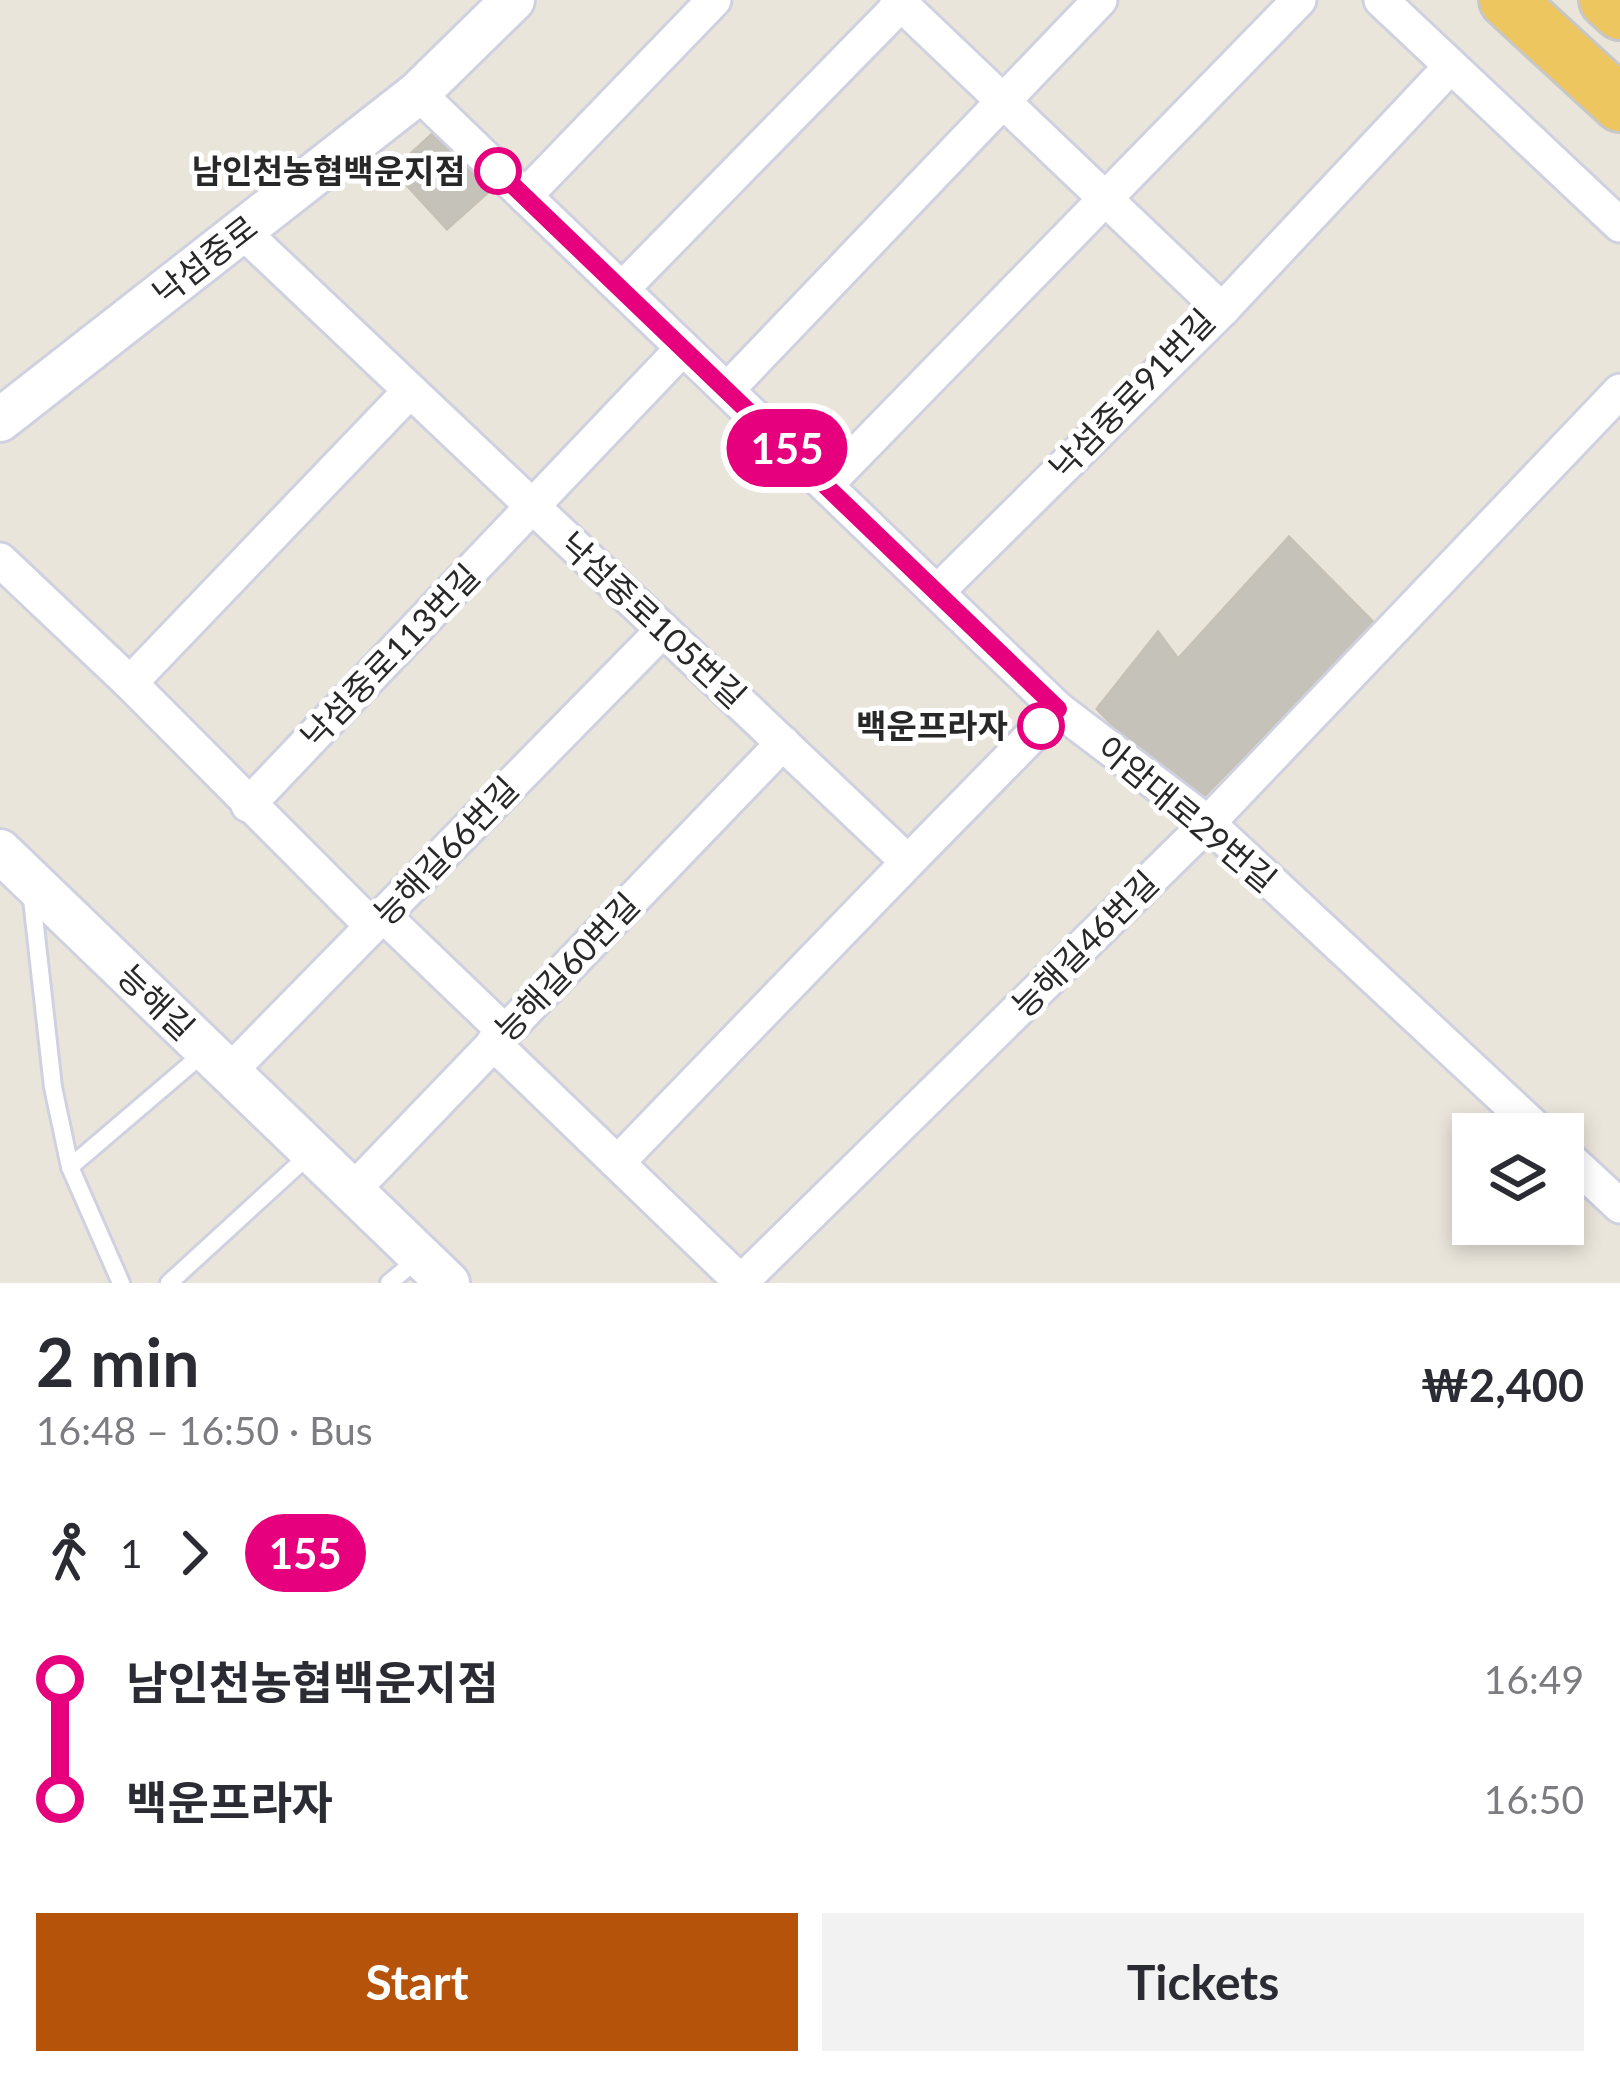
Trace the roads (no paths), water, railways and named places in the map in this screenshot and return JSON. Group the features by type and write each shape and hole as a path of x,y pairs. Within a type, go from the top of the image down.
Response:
{"highway":[{"path":"1507,0 1620,104"},
{"path":"1607,0 1620,12"}],"street":[{"name":"낙섬중로","path":"0,420 418,93 513,0"},
{"path":"525,196 714,0"},
{"path":"727,390 1100,0"},
{"path":"826,485 1299,0"},
{"path":"1381,0 1620,225"},
{"name":"낙섬중로91번길","path":"622,289 901,1 1222,310 937,592"},
{"path":"1222,310 1451,66"},
{"name":"아암대로29번길","path":"418,93 1058,709 1208,823 1519,1113"},
{"name":"낙섬중로105번길","path":"242,231 908,862"},
{"name":"낙섬중로113번길","path":"248,805 683,348"},
{"name":"능해길46번길","path":"377,920 741,1282 1208,823 1620,391"},
{"path":"130,683 410,392"},
{"path":"0,560 130,683 248,805 377,920"},
{"name":"능해길66번길","path":"218,1061 377,920 663,630"},
{"path":"618,1162 1058,709"},
{"name":"능해길60번길","path":"352,1191 783,743"},
{"name":"능해길","path":"15,866 352,1191 420,1274"},
{"path":"1584,1173 1620,1206"}],"lane":[{"path":"15,866 70,1167 122,1283"},
{"path":"70,1167 218,1061"},
{"path":"169,1283 312,1152"}],"place":[{"name":"남인천농협백운지점","path":"498,171"},
{"name":"백운프라자","path":"1041,726"}]}
